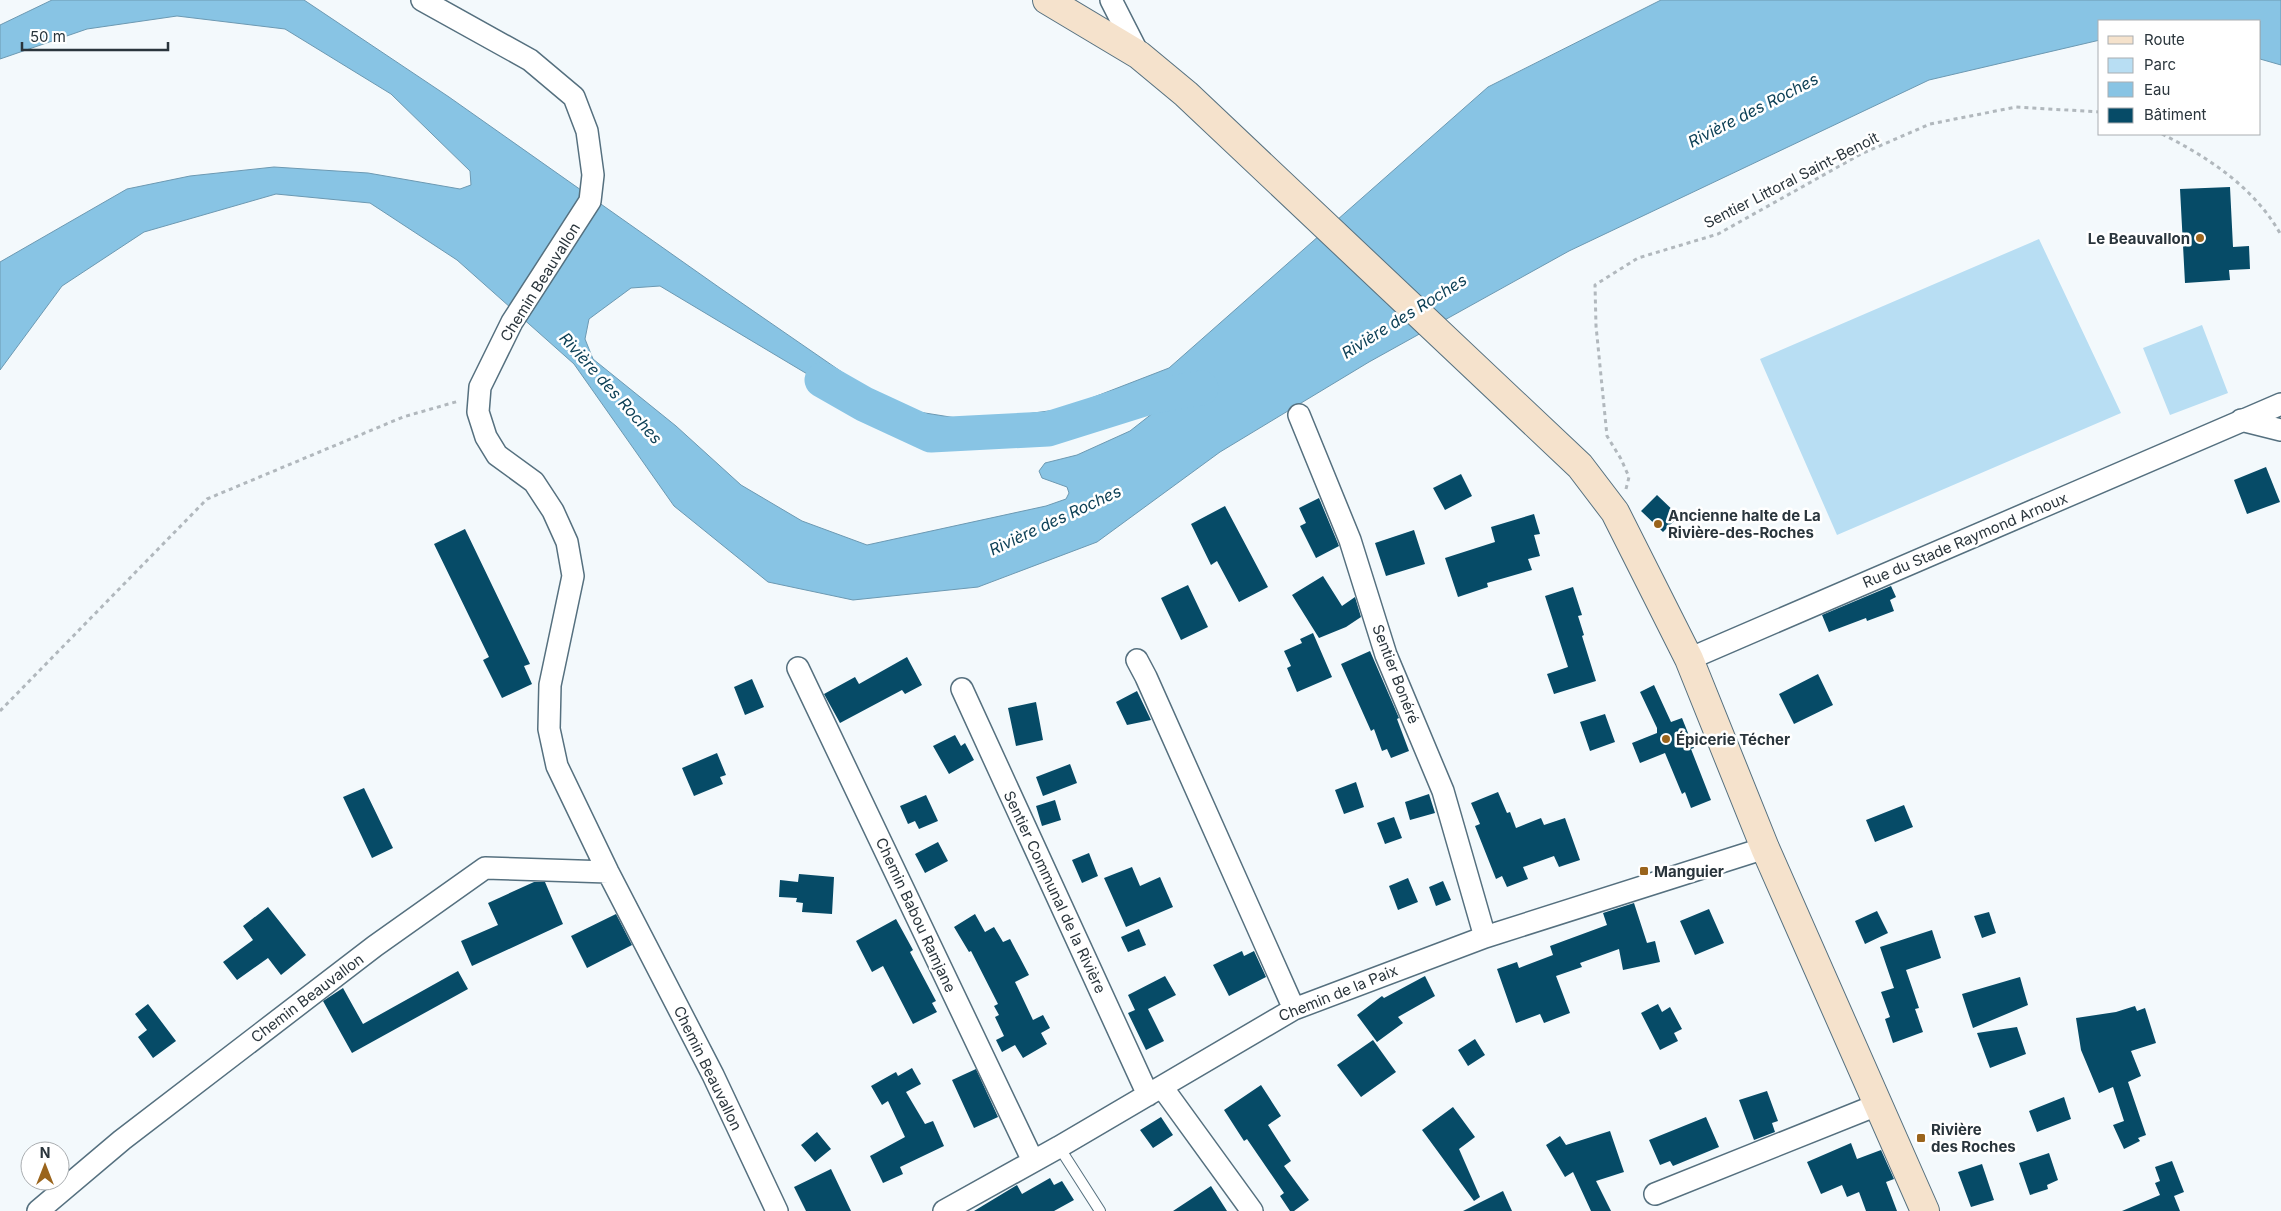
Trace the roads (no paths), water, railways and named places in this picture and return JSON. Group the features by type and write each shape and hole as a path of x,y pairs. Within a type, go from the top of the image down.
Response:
{"main road":[{"path":"1048,0 1139,55 1186,94 1580,466 1615,512 1689,659 1765,848 1925,1211"}],"street":[{"name":"Chemin Beauvallon","path":"422,0 530,60 574,97 587,131 593,175 590,201 512,322 480,387 478,412 486,437 497,454 534,482 553,511 567,542 572,576 550,685 549,729 557,766 608,872 713,1075 777,1211"},
{"path":"1111,0 1139,55"},
{"name":"Rue du Stade Raymond Arnoux","path":"1689,659 2281,404"},
{"name":"Sentier Bonéré","path":"1299,415 1350,540 1386,655 1443,791 1485,937"},
{"path":"2241,420 2281,430"},
{"path":"1137,660 1294,1009"},
{"name":"Chemin Babou Ramjane","path":"798,668 1033,1161"},
{"name":"Sentier Communal de la Rivière","path":"962,689 1155,1091 1252,1211"},
{"name":"Chemin de la Paix","path":"944,1211 1059,1147 1294,1009 1485,937 1765,848"},
{"name":"Chemin Beauvallon","path":"38,1211 122,1140 374,946 484,868 608,872"},
{"path":"1655,1194 1878,1105"}],"lane":[{"path":"1059,1147 1100,1211"}],"water":[{"path":"52,0 304,0 449,97 894,408 975,421 1063,409 1169,368 1488,87 1661,0 2281,0 2281,65 2261,59 2261,20 2098,20 2098,40 1929,80 1569,251 1369,362 1220,452 1097,542 978,587 853,600 768,582 674,506 574,364 457,260 370,203 276,194 144,232 62,286 0,370 0,262 127,189 190,176 274,167 368,173 460,189 471,185 470,171 391,94 285,29 177,16 87,29 0,59 0,25","holes":["660,286 834,390 931,435 1003,437 1048,429 1146,395 1155,400 1158,409 1130,431 1077,455 1045,463 1039,471 1042,478 1067,487 1069,493 1066,499 1046,506 867,545 802,521 741,485 676,426 593,359 585,339 589,319 631,288"]}],"waterway":[{"path":"822,380 864,404 931,435 1048,429 1153,396 1201,388"}],"place":[{"name":"Le Beauvallon","path":"2200,238"},
{"name":"Ancienne halte de La Rivière-des-Roches","path":"1658,524"},
{"name":"Épicerie Técher","path":"1666,739"},
{"name":"Manguier","path":"1644,871"},
{"name":"Rivière des Roches","path":"1921,1138"}]}
